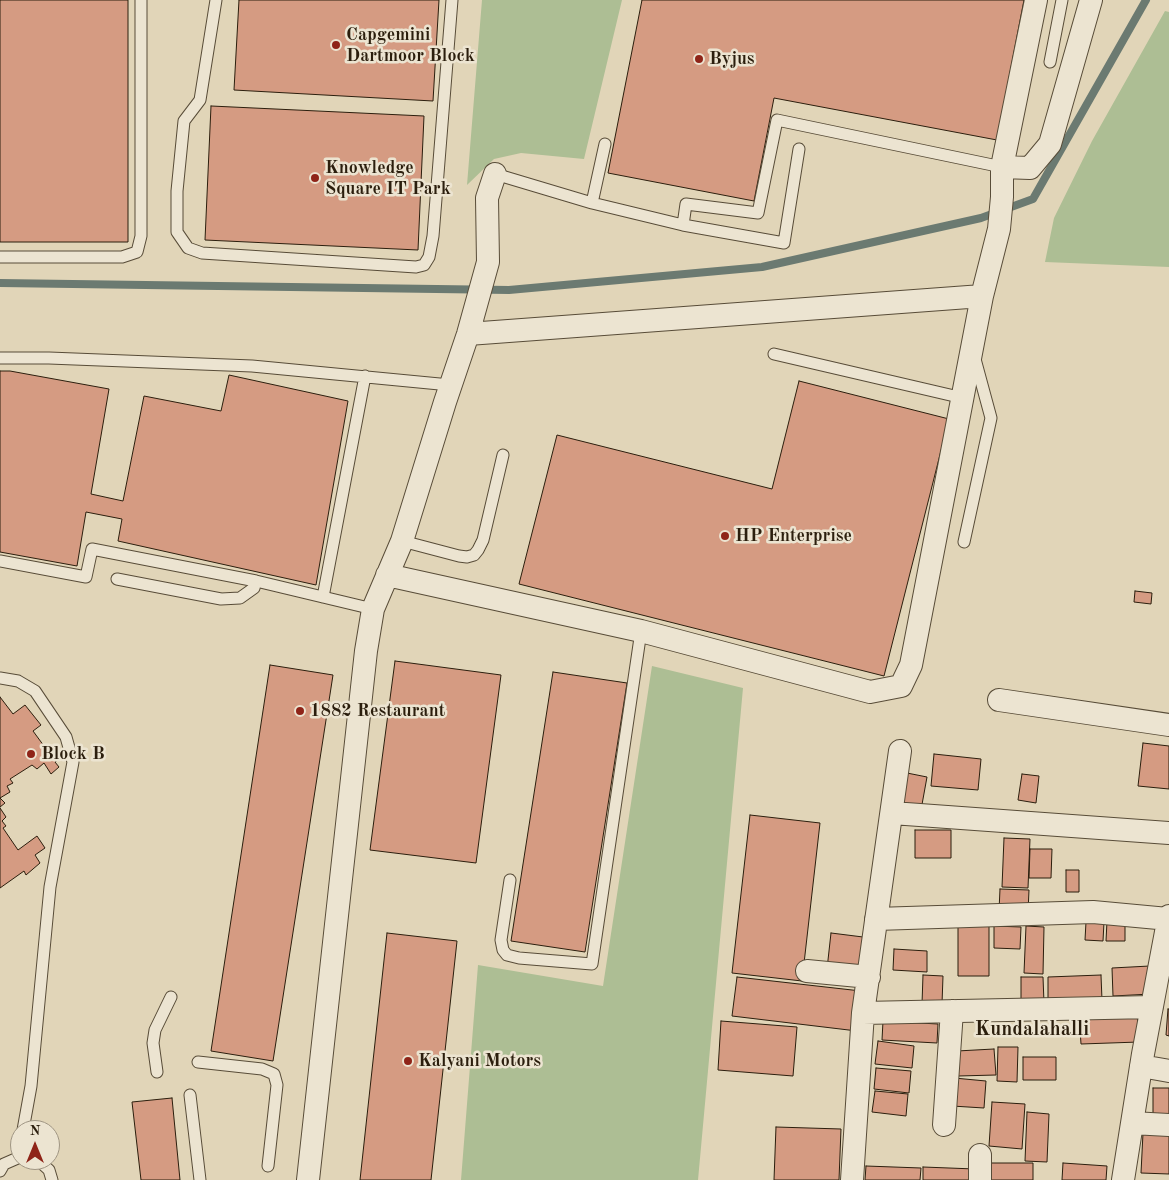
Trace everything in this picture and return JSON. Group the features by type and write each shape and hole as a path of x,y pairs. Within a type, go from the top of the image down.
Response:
{"street":[{"path":"386,575 642,631 870,692 901,686 911,665 982,296 999,230 1002,168 1036,0"},
{"path":"1002,168 1030,168 1050,144 1091,0"},
{"path":"308,1180 366,651 373,609 402,541 478,301 488,262 487,198 495,174"},
{"path":"468,334 982,296"},
{"path":"999,700 1169,725"},
{"path":"852,1180 863,1014 900,752"},
{"path":"892,813 1169,833"},
{"path":"876,920 1093,912 1169,917 1158,1003 1141,1066 1123,1180"},
{"path":"807,971 869,977"},
{"path":"863,1014 1158,1003"},
{"path":"944,1125 952,1011"},
{"path":"1141,1066 1169,1071"},
{"path":"1132,1123 1169,1125"},
{"path":"980,1155 980,1180"}],"lane":[{"path":"0,257 122,257 137,252 141,236 141,0"},
{"path":"216,0 200,100 184,121 177,191 177,232 188,248 202,253 416,267 424,265 429,257 433,236 452,0"},
{"path":"1050,62 1062,0"},
{"path":"683,224 686,204 758,213 777,120 1002,168"},
{"path":"592,203 605,144"},
{"path":"495,174 592,203 683,224 784,243 799,148"},
{"path":"964,542 991,418 972,350"},
{"path":"774,354 963,398"},
{"path":"0,358 49,358 252,366 450,385"},
{"path":"323,598 365,376"},
{"path":"402,541 459,556 467,557 474,555 483,540 503,455"},
{"path":"0,561 86,577 92,549 256,581 373,609"},
{"path":"117,578 221,599 240,598 254,588 256,581"},
{"path":"510,880 501,940 502,950 507,955 519,958 592,964 642,631"},
{"path":"0,678 18,681 34,691 66,737 73,762 50,887 31,1086 25,1120"},
{"path":"157,1072 153,1044 154,1030 172,997"},
{"path":"198,1062 262,1068 274,1074 277,1084 268,1166"},
{"path":"190,1095 200,1180"},
{"path":"0,1171 4,1164 10,1160"}],"green space":[{"path":"482,0 622,0 584,159 521,153 494,159 467,185"},
{"path":"1165,11 1169,12 1169,267 1045,262 1054,218 1092,141"},
{"path":"652,666 743,688 698,1180 461,1180 478,965 603,986"}],"building":[{"path":"0,0 128,0 128,242 0,242"},
{"name":"Capgemini Dartmoor Block","path":"239,0 439,0 433,101 234,90"},
{"path":"642,0 1024,0 997,140 774,98 754,201 608,173"},
{"name":"Knowledge Square IT Park","path":"211,106 424,116 418,250 205,240"},
{"path":"0,371 10,371 109,389 91,494 123,501 144,396 221,411 229,375 348,401 316,585 118,541 122,519 86,512 77,566 0,552"},
{"name":"HP Enterprise","path":"799,381 949,419 884,676 519,584 557,435 772,489"},
{"path":"1135,591 1152,593 1151,604 1134,602"},
{"path":"395,661 501,675 476,863 370,850"},
{"path":"270,665 333,675 273,1061 211,1051"},
{"path":"553,672 627,683 585,952 511,941"},
{"name":"Block B","path":"0,697 13,714 25,705 41,725 33,731 44,746 46,744 51,751 57,747 63,756 55,762 59,767 51,774 44,763 37,769 32,765 10,779 13,783 7,786 10,792 0,798"},
{"path":"1143,743 1169,746 1169,789 1138,786"},
{"path":"934,754 981,759 978,790 931,786"},
{"path":"907,773 927,777 921,810 901,806"},
{"path":"1022,774 1039,776 1036,803 1018,800"},
{"path":"0,798 5,803 0,807"},
{"path":"0,808 6,817 2,821 6,826 3,828 18,850 37,836 45,848 35,855 40,863 26,875 24,871 0,888"},
{"path":"750,815 820,823 802,981 732,973"},
{"path":"915,830 951,830 951,858 915,858"},
{"path":"1004,838 1030,839 1028,888 1002,887"},
{"path":"1030,849 1052,849 1051,878 1029,878"},
{"path":"1066,870 1079,870 1079,892 1066,892"},
{"path":"1000,889 1029,890 1028,912 999,911"},
{"path":"1107,921 1125,921 1125,941 1106,941"},
{"path":"1086,922 1104,922 1103,941 1085,940"},
{"path":"958,926 989,926 989,976 958,976"},
{"path":"994,926 1021,927 1020,949 994,948"},
{"path":"1026,926 1044,927 1043,974 1024,973"},
{"name":"Kalyani Motors","path":"387,933 457,941 431,1180 360,1180"},
{"path":"831,933 863,937 859,973 827,969"},
{"path":"894,949 927,951 927,972 893,970"},
{"path":"1150,966 1151,994 1113,996 1112,968"},
{"path":"923,975 943,976 942,1004 922,1004"},
{"path":"1101,975 1102,1000 1048,1002 1048,977"},
{"path":"737,977 861,991 857,1031 732,1016"},
{"path":"1021,977 1043,977 1044,1003 1021,1004"},
{"path":"1169,1009 1169,1036 1166,1035"},
{"path":"1137,1013 1139,1042 1081,1044 1079,1015"},
{"path":"721,1021 797,1027 793,1076 718,1070"},
{"path":"883,1021 938,1024 937,1043 882,1040"},
{"path":"878,1041 914,1046 912,1068 875,1064"},
{"path":"998,1047 1018,1047 1017,1082 997,1081"},
{"path":"994,1049 996,1075 958,1076 957,1051"},
{"path":"1023,1057 1056,1057 1056,1080 1023,1080"},
{"path":"876,1068 911,1071 909,1093 874,1089"},
{"path":"954,1078 986,1081 984,1108 952,1106"},
{"path":"1153,1088 1169,1088 1169,1120 1153,1119"},
{"path":"875,1091 908,1094 906,1116 872,1112"},
{"path":"172,1098 180,1180 141,1180 132,1102"},
{"path":"992,1102 1025,1104 1022,1149 989,1146"},
{"path":"1027,1112 1049,1114 1047,1162 1025,1161"},
{"path":"776,1127 841,1129 839,1180 774,1180"},
{"path":"1143,1133 1169,1134 1169,1174 1141,1173"},
{"path":"985,1163 1033,1163 1033,1180 985,1180"},
{"path":"1063,1163 1107,1166 1106,1180 1062,1180"},
{"path":"866,1166 921,1168 920,1180 865,1180"},
{"path":"923,1167 975,1169 975,1180 923,1180"}],"waterway":[{"path":"0,283 509,290 762,267 981,218 1033,199 1146,0"}],"place":[{"name":"Capgemini Dartmoor Block","path":"336,45"},
{"name":"Byjus","path":"699,59"},
{"name":"Knowledge Square IT Park","path":"315,178"},
{"name":"HP Enterprise","path":"725,536"},
{"name":"1882 Restaurant","path":"300,711"},
{"name":"Block B","path":"31,754"},
{"name":"Kalyani Motors","path":"408,1061"}],"district":[{"name":"Kundalahalli","path":"1032,1030"}]}
